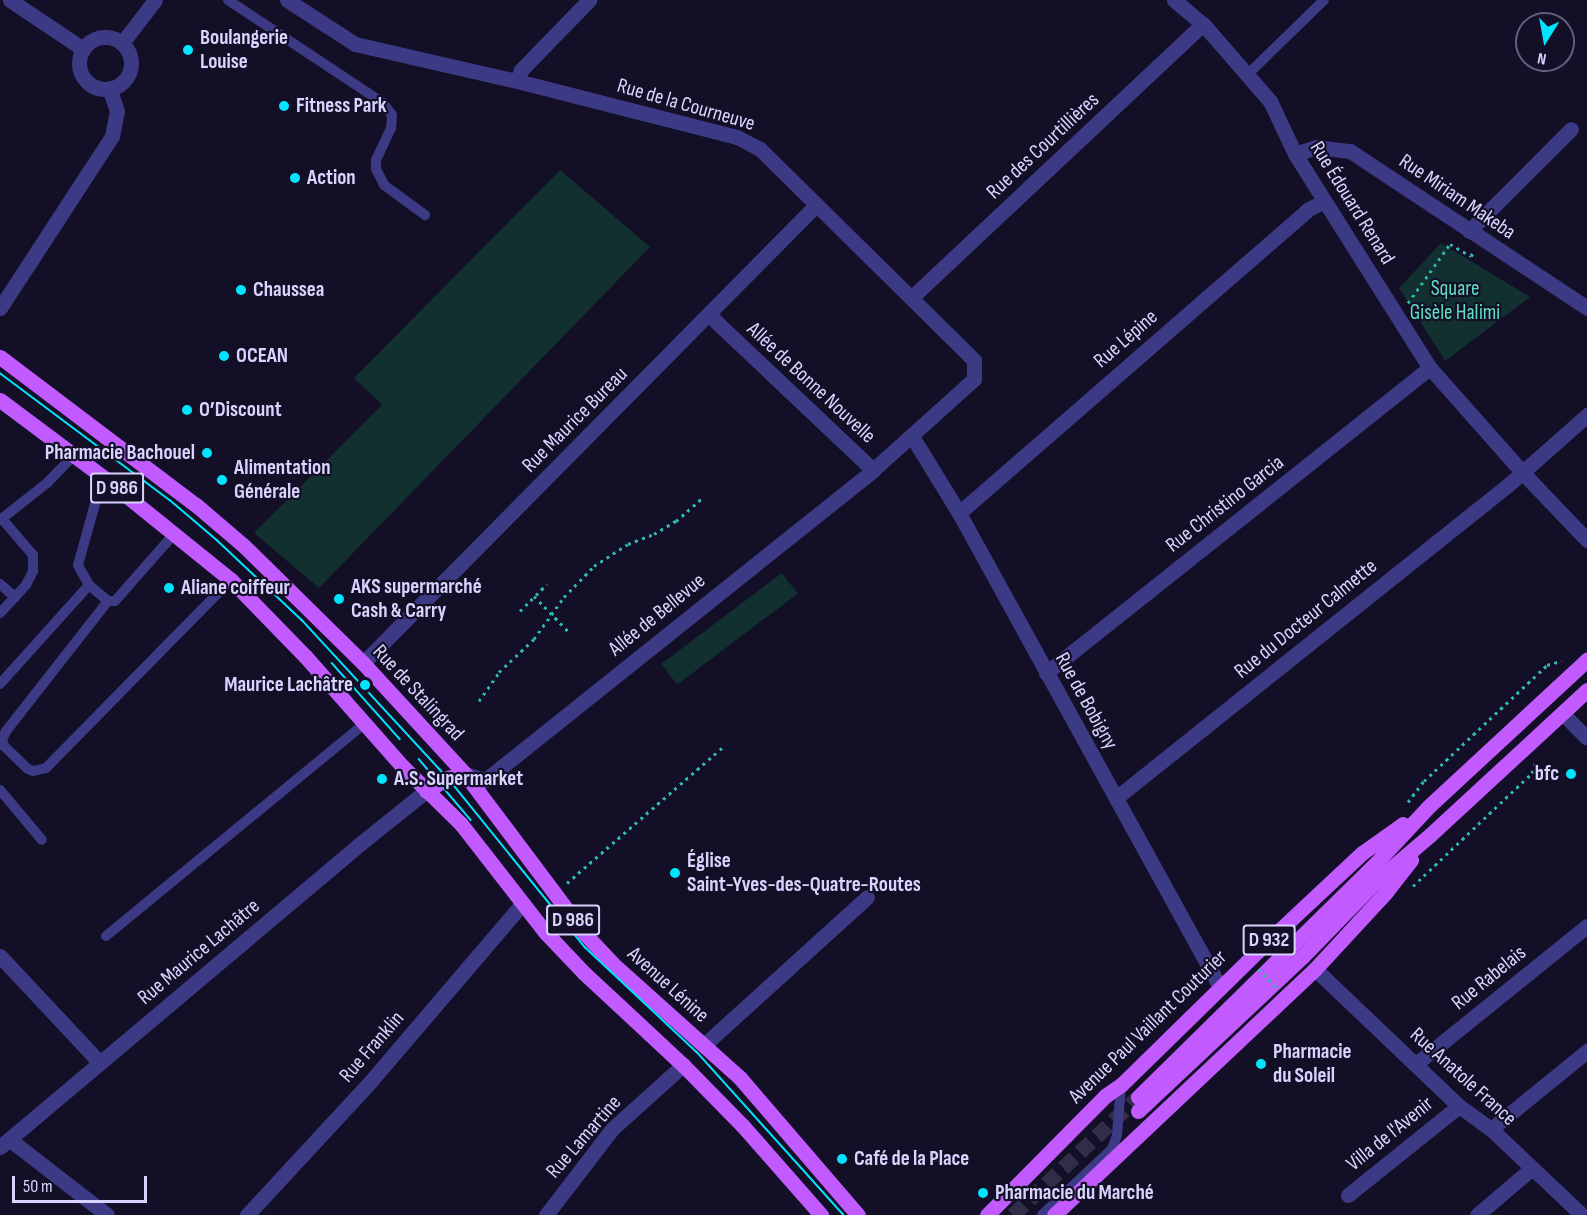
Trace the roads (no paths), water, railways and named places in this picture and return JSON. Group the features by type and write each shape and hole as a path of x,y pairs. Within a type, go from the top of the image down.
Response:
{"main road":[{"name":"Rue de Stalingrad","path":"0,357 204,512 244,546 363,663 465,774 448,778 426,791"},
{"name":"D 986","path":"0,400 74,454 231,580 305,656 426,791 461,824 546,933 584,973 683,1065 742,1125 821,1215"},
{"name":"Avenue Paul Vaillant Couturier","path":"1587,660 1428,807 1376,863 1138,1104 1303,956 1375,882 1430,835 1587,690"},
{"name":"Avenue Lénine","path":"465,774 585,934 613,964 740,1078 858,1215"},
{"name":"Avenue Paul Vaillant Couturier","path":"987,1215 1105,1096 1121,1085 1220,987 1362,854 1428,807"},
{"name":"Avenue Paul Vaillant Couturier","path":"1054,1215 1315,969 1386,892 1430,835"}],"street":[{"path":"10,0 83,49"},
{"path":"122,43 155,0"},
{"name":"Rue de la Courneuve","path":"286,0 355,44 517,81 736,137 760,149 974,360 976,369 974,379 913,438"},
{"path":"517,81 521,70 589,0"},
{"name":"Rue Édouard Renard","path":"1174,0 1203,24 1270,101 1295,154 1430,368 1587,540"},
{"name":"Rue des Courtillières","path":"911,298 1203,24"},
{"path":"106,37 122,43 130,57 129,74 117,86 109,88 101,88 86,80 79,65 83,49 97,38 106,37"},
{"path":"0,308 112,136 117,111 109,88"},
{"path":"1469,231 1571,129"},
{"name":"Rue Miriam Makeba","path":"1295,154 1316,147 1350,151 1587,308"},
{"name":"Rue Lépine","path":"959,513 1298,217 1324,201"},
{"name":"Rue Maurice Bureau","path":"363,663 816,206"},
{"name":"Allée de Bonne Nouvelle","path":"709,315 873,470 913,438"},
{"name":"Rue Christino Garcia","path":"1046,673 1430,368"},
{"path":"1522,471 1587,415"},
{"name":"Rue de Bobigny","path":"913,438 959,513 1220,987"},
{"name":"Allée de Bellevue","path":"465,774 485,780 873,470"},
{"name":"Rue du Docteur Calmette","path":"1116,798 1522,471"},
{"path":"1562,713 1587,738"},
{"name":"Rue Maurice Lachâtre","path":"5,1143 361,843 426,791"},
{"path":"704,1045 867,897"},
{"name":"Rue Franklin","path":"247,1215 370,1082 524,903"},
{"name":"Rue Rabelais","path":"1417,1064 1587,926"},
{"path":"0,956 100,1063"},
{"name":"Rue Anatole France","path":"1315,969 1459,1106 1491,1129 1582,1215"},
{"path":"1491,1129 1587,1051"},
{"name":"Rue Lamartine","path":"546,1215 612,1129 683,1065"},
{"name":"Villa de l'Avenir","path":"1348,1196 1459,1106"},
{"path":"5,1143 107,1215"},
{"path":"1477,1215 1531,1169"}],"lane":[{"path":"228,0 383,103 392,115 391,128 376,160 376,169 384,185 425,215"},
{"path":"1247,75 1323,0"},
{"path":"0,613 26,585 33,571 33,555 1,519 46,483 74,454"},
{"path":"107,480 98,493 78,565 89,585 108,601"},
{"path":"175,533 115,600 108,601 6,731 2,740 4,746 27,769 33,771 46,768 231,580"},
{"path":"0,584 15,597"},
{"path":"0,684 89,585"},
{"path":"106,936 364,724"},
{"path":"0,790 42,840"},
{"path":"1041,1215 1112,1149 1117,1135 1121,1085"}],"tunnel":[{"path":"1013,1215 1138,1097"}],"tram line":[{"path":"0,373 170,500 217,540 302,620 448,778 585,947 697,1052 844,1215"},
{"path":"332,663 400,739"},
{"path":"419,759 471,820"}],"place":[{"name":"Boulangerie Louise","path":"188,50"},
{"name":"Fitness Park","path":"284,106"},
{"name":"Action","path":"295,178"},
{"name":"Chaussea","path":"241,290"},
{"name":"OCEAN","path":"224,356"},
{"name":"O’Discount","path":"187,410"},
{"name":"Pharmacie Bachouel","path":"207,453"},
{"name":"Alimentation Générale","path":"222,480"},
{"name":"Aliane coiffeur","path":"169,588"},
{"name":"AKS supermarché Cash & Carry","path":"339,599"},
{"name":"Maurice Lachâtre","path":"365,685"},
{"name":"bfc","path":"1571,774"},
{"name":"A.S. Supermarket","path":"382,779"},
{"name":"Église Saint-Yves-des-Quatre-Routes","path":"675,873"},
{"name":"Pharmacie du Soleil","path":"1261,1064"},
{"name":"Café de la Place","path":"842,1159"},
{"name":"Pharmacie du Marché","path":"983,1193"}],"park label":[{"name":"Square Gisèle Halimi","path":"1455,301"}]}
